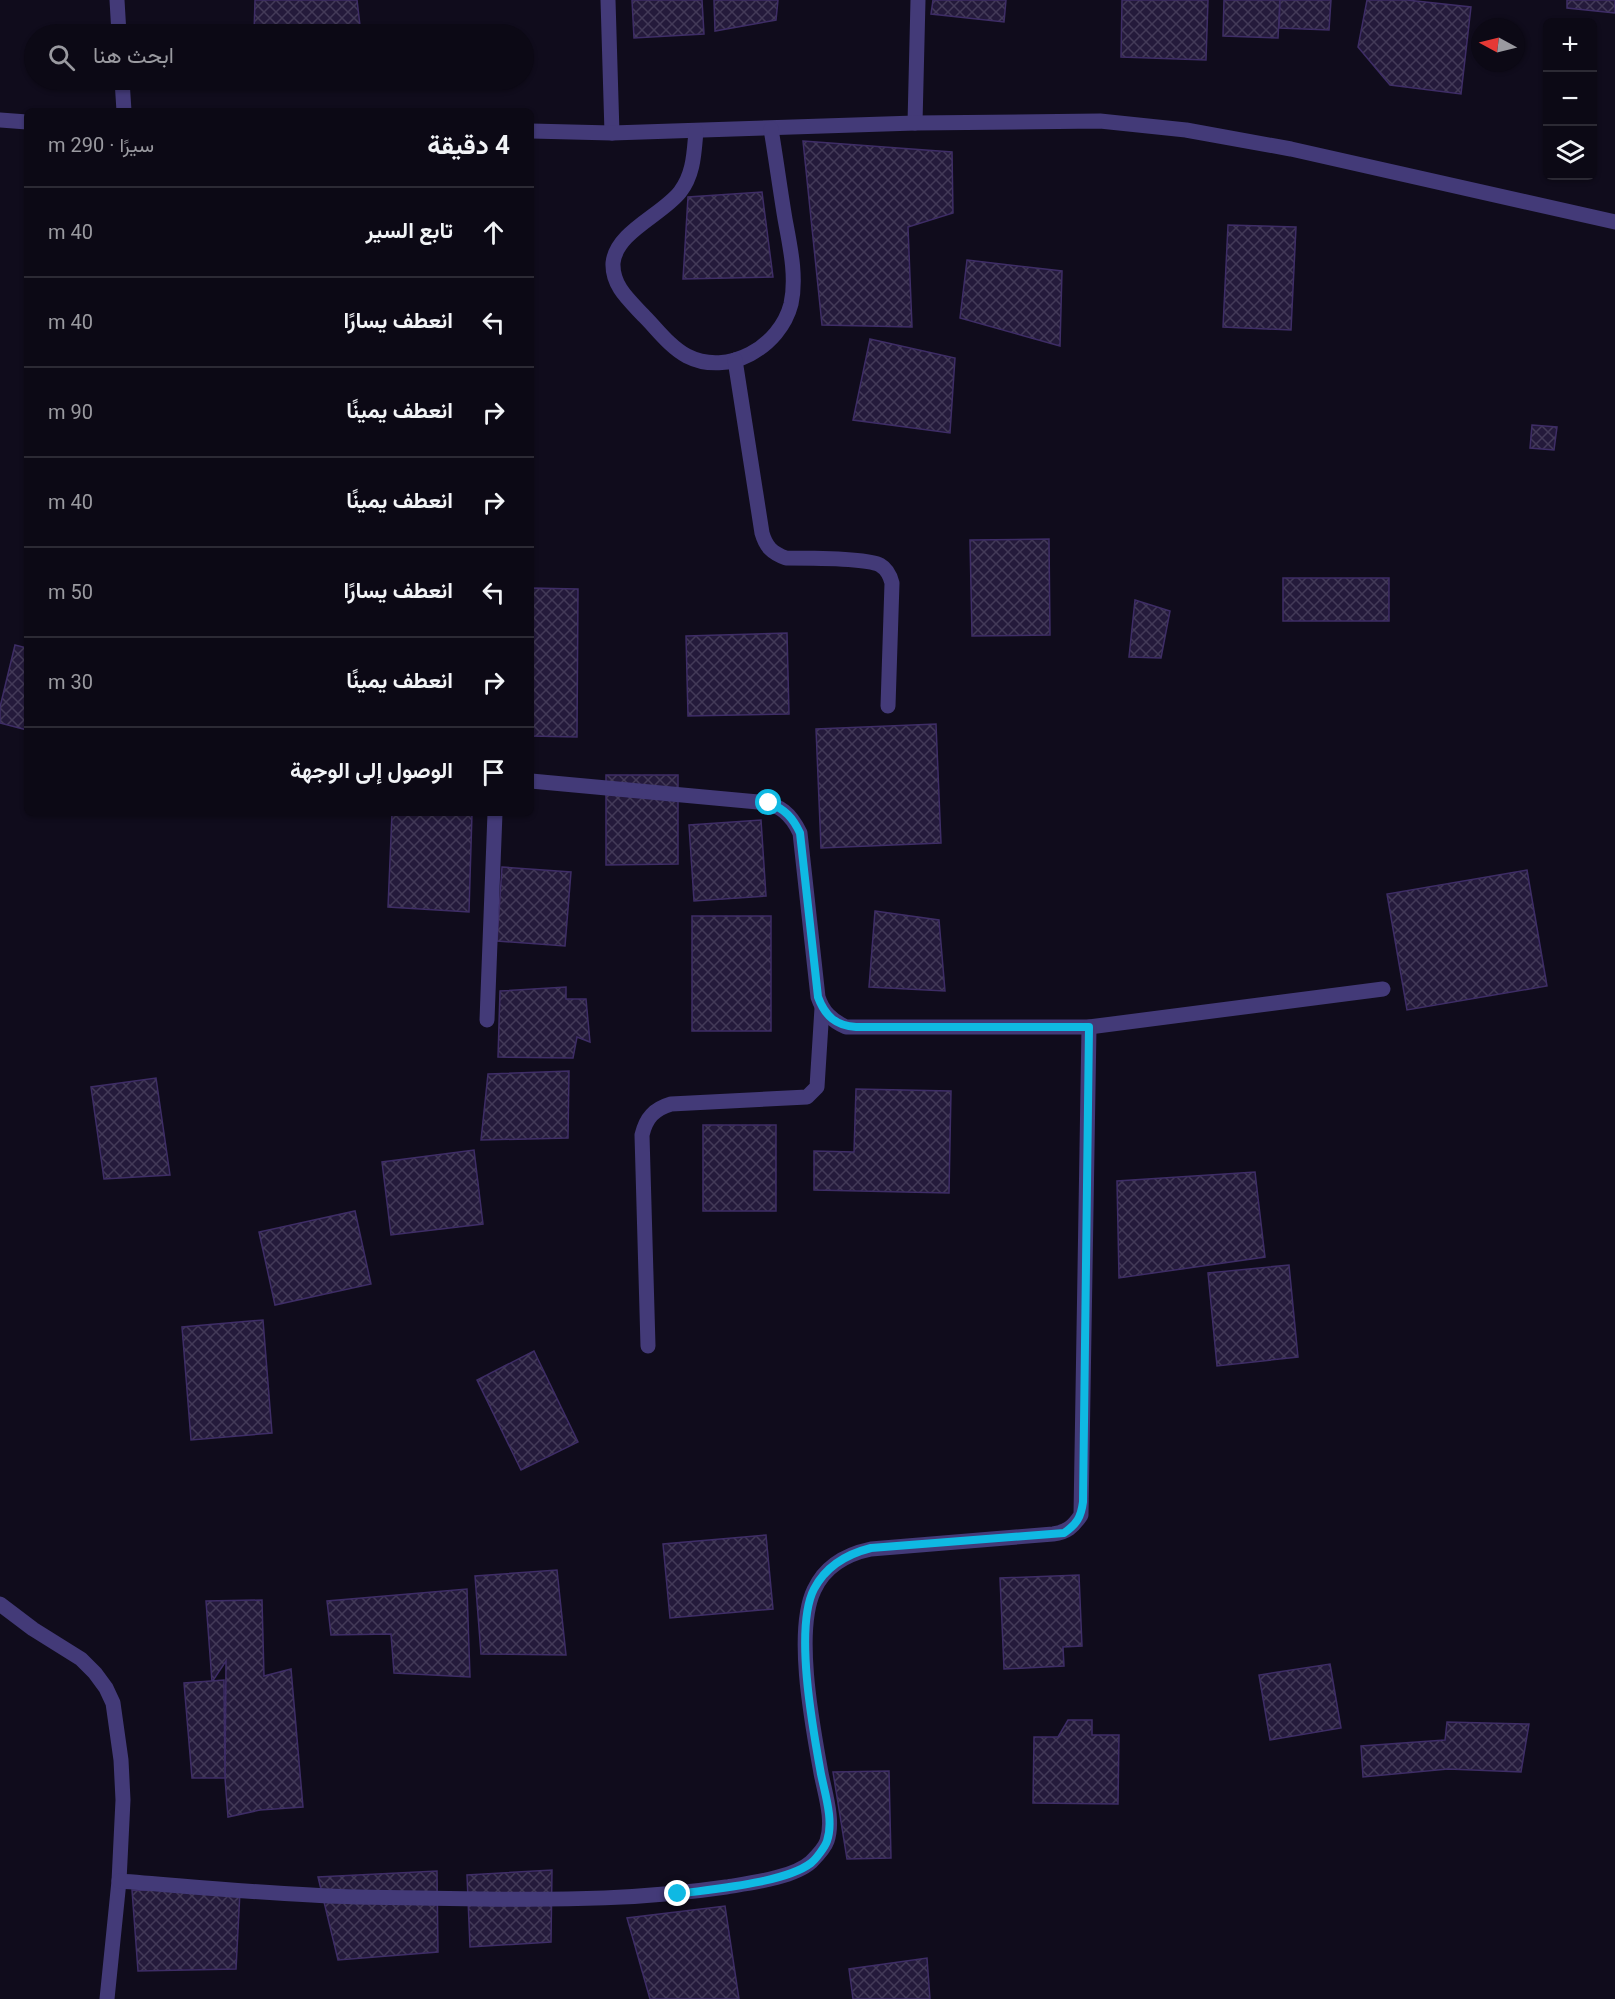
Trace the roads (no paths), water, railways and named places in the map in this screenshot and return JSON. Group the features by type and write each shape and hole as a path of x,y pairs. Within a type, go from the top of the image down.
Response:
{"street":[{"path":"117,0 118,24"},
{"path":"608,0 612,133"},
{"path":"915,123 918,0"},
{"path":"122,90 123,108"},
{"path":"0,120 24,122"},
{"path":"534,132 612,133 915,123 1100,122 1186,130 1291,149 1615,222"},
{"path":"696,131 690,176 669,204 621,243 613,261 613,272 621,291 674,347 686,356 717,363 735,360 767,344 783,323 791,302 792,262 771,129"},
{"path":"735,360 764,542 770,550 786,558 871,561 885,569 890,575 892,583 888,705"},
{"path":"534,781 759,802 780,807 789,814 800,833 818,997 822,1008 836,1023 846,1027 1089,1027 1383,989"},
{"path":"487,1020 495,816"},
{"path":"648,1346 642,1135 645,1125 650,1116 659,1108 671,1104 807,1097 816,1087 822,1008"},
{"path":"119,1881 354,1897 572,1900 678,1894 761,1882 787,1874 810,1863 827,1842 830,1819 812,1725 806,1658 807,1619 813,1592 820,1579 842,1559 864,1550 1064,1533 1074,1526 1081,1515 1089,1027"},
{"path":"0,1604 33,1629 81,1659 106,1688 113,1703 121,1760 123,1800 119,1881 107,1999"}]}
